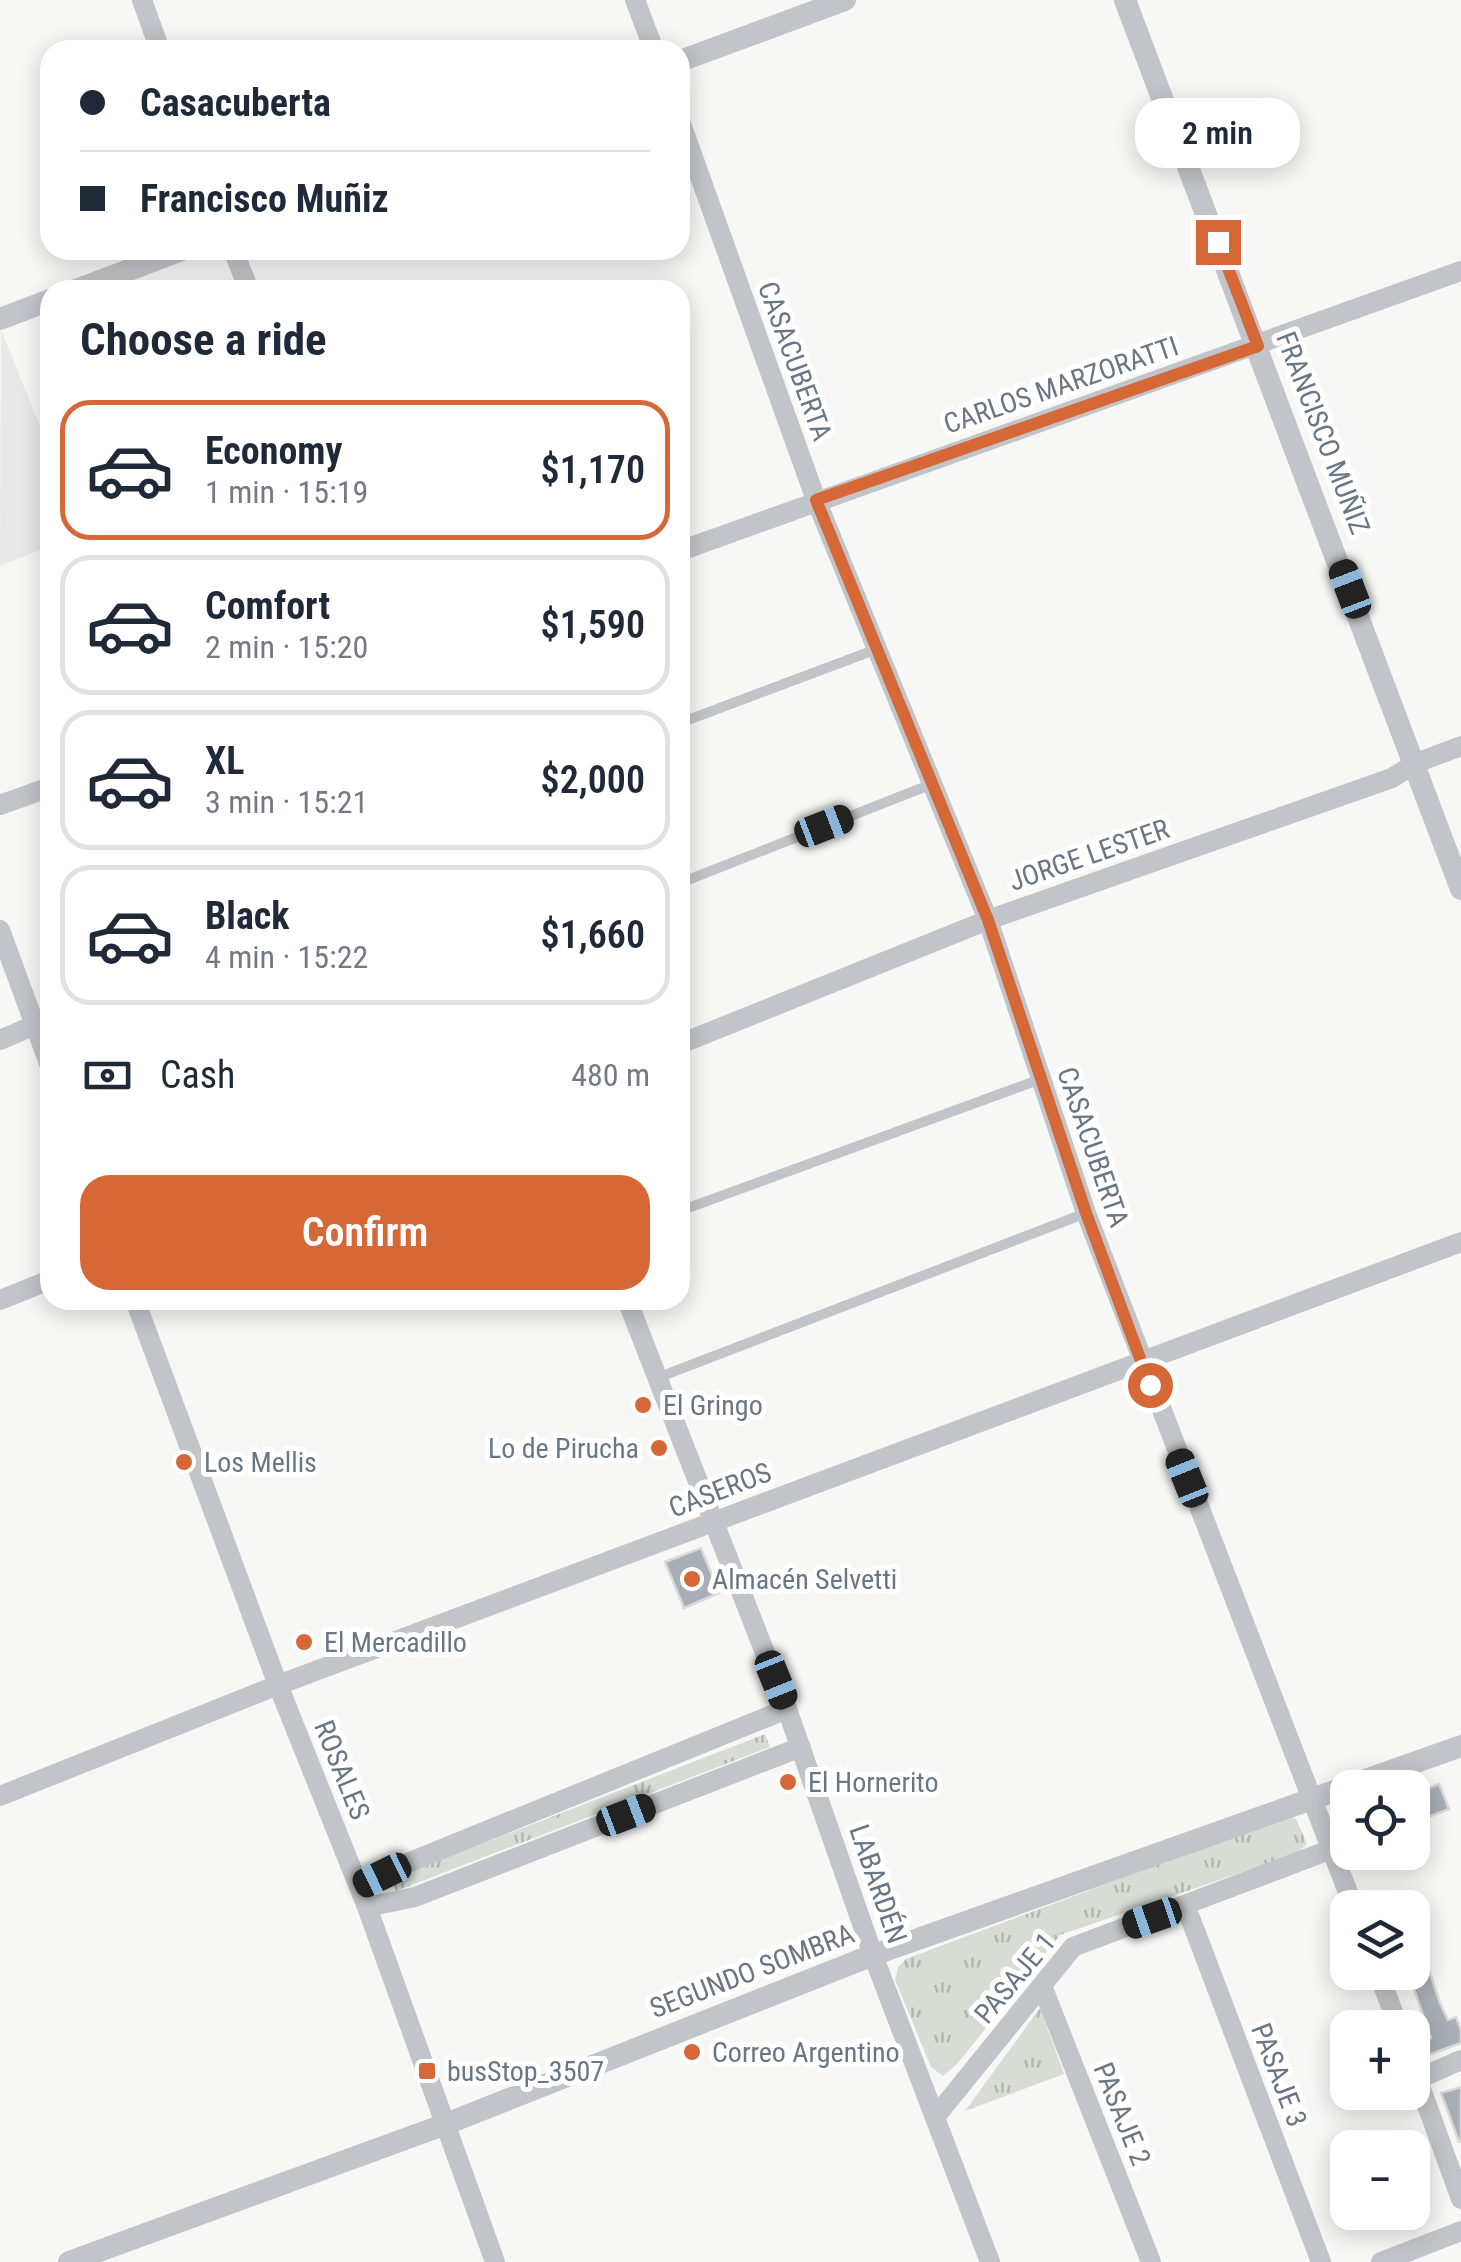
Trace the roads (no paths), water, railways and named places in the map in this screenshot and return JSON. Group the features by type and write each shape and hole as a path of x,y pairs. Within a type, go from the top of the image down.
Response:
{"street":[{"path":"142,0 156,40"},
{"path":"636,0 650,40"},
{"path":"690,57 844,0"},
{"name":"FRANCISCO MUÑIZ","path":"1125,0 1461,889"},
{"name":"CASACUBERTA","path":"690,149 816,500 988,920 1086,1213 1330,1844"},
{"path":"102,280 156,260"},
{"name":"CARLOS MARZORATTI","path":"690,547 1461,271"},
{"path":"0,319 40,304"},
{"name":"JORGE LESTER","path":"690,1040 988,920 1392,778 1416,763 1461,746"},
{"path":"0,806 40,791"},
{"path":"0,930 40,1037"},
{"path":"0,1040 36,1026"},
{"name":"CASEROS","path":"0,1796 278,1686 1461,1242"},
{"path":"0,1300 40,1284"},
{"name":"ROSALES","path":"139,1310 278,1686 359,1886 494,2262"},
{"name":"LABARDÉN","path":"630,1310 787,1708 874,1956 990,2262"},
{"path":"359,1886 787,1708"},
{"name":"SEGUNDO SOMBRA","path":"70,2262 446,2124 874,1956 1461,1746"},
{"path":"367,1908 415,1897 801,1747"},
{"name":"PASAJE 1","path":"936,2116 1073,1947 1330,1850"},
{"name":"PASAJE 3","path":"1186,1907 1321,2262"},
{"name":"PASAJE 2","path":"1042,1986 1150,2262"},
{"path":"1430,2067 1461,2060"},
{"path":"1429,2110 1461,2199"},
{"path":"1381,2262 1461,2231"}],"lane":[{"path":"690,719 877,649"},
{"path":"690,879 932,784"},
{"path":"690,1207 1041,1079"},
{"path":"657,1378 1086,1213"}],"place":[{"name":"El Gringo","path":"643,1405"},
{"name":"Lo de Pirucha","path":"659,1448"},
{"name":"Los Mellis","path":"184,1462"},
{"name":"Almacén Selvetti","path":"692,1579"},
{"name":"El Mercadillo","path":"304,1642"},
{"name":"El Hornerito","path":"788,1782"},
{"name":"Correo Argentino","path":"692,2052"},
{"name":"busStop_3507","path":"427,2071"}]}
